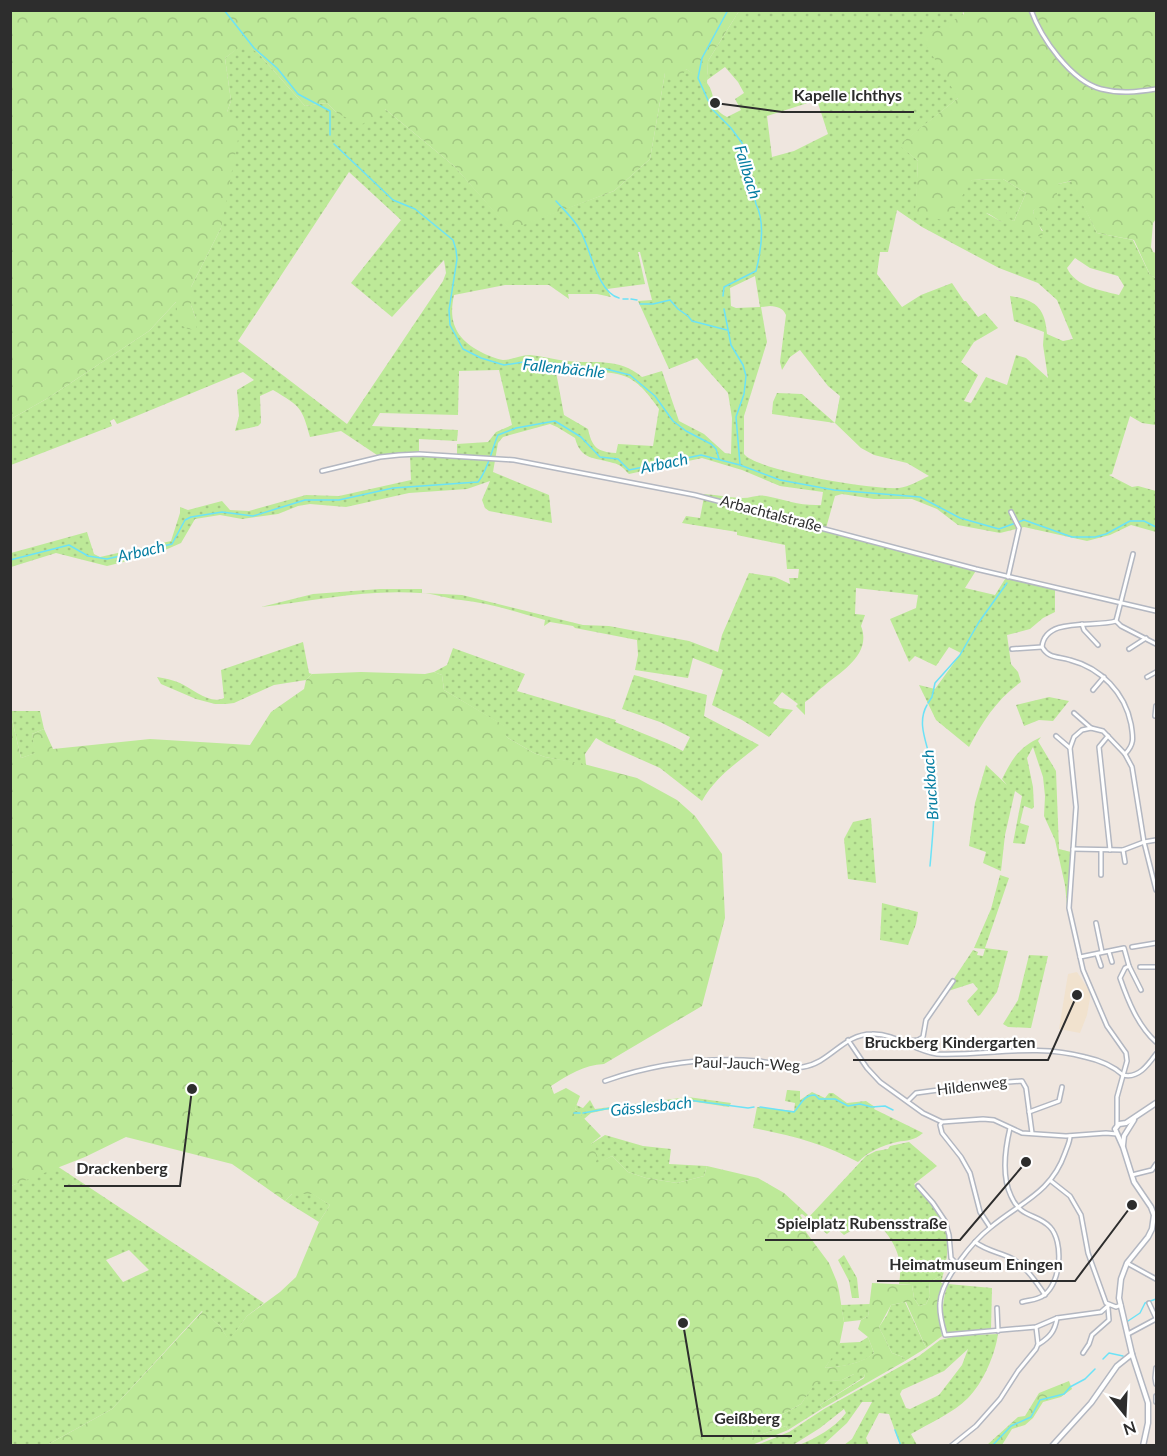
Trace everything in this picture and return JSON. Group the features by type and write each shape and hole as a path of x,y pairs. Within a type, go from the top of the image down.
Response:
{"main road":[{"path":"1143,1446 1148,1424 1148,1403 1132,1354 1119,1298 1121,1279 1127,1263 1152,1230 1155,1214 1154,1208 1134,1182 1121,1129 1156,1103"},
{"path":"1052,1446 1091,1402 1117,1366 1132,1354"}],"street":[{"path":"1031,10 1047,44 1071,72 1098,89 1128,93 1156,90"},
{"name":"Arbachtalstraße","path":"322,471 380,457 419,454 491,458 645,484 695,495 1008,577 1156,611"},
{"path":"1008,577 1018,528 1011,512"},
{"path":"1116,621 1133,554"},
{"path":"1042,647 1043,638 1049,632 1061,627 1108,624 1116,621"},
{"path":"1116,621 1121,626 1156,644"},
{"path":"1082,624 1084,630 1098,645"},
{"path":"1129,649 1146,638"},
{"path":"1012,649 1042,647 1051,656 1069,659 1088,666 1104,677 1122,698 1127,710 1133,737 1132,747 1125,754"},
{"path":"1147,677 1156,672"},
{"path":"1093,690 1104,677"},
{"path":"1155,716 1156,706"},
{"path":"1074,713 1091,728"},
{"path":"1156,890 1144,842 1132,767 1125,754 1098,728 1082,730 1074,737 1070,748 1076,807 1069,908 1083,970 1107,1026 1126,1053 1127,1061 1123,1075 1117,1097 1117,1118 1121,1129 1106,1133 1068,1136 1022,1133 994,1120 942,1122 922,1113 873,1075 848,1040 861,1035 887,1036 921,1051 936,1054 1033,1049 1059,1051 1104,1063 1123,1075 1129,1077 1147,1067 1156,1054"},
{"path":"1056,736 1070,748"},
{"path":"1108,736 1099,747 1110,850"},
{"path":"1073,849 1123,850 1156,840"},
{"path":"1101,850 1101,875"},
{"path":"1123,850 1125,862"},
{"path":"1096,923 1102,952"},
{"path":"1132,947 1156,943"},
{"path":"1080,957 1124,948 1129,966 1142,990"},
{"path":"1109,951 1112,962"},
{"path":"1097,954 1101,966"},
{"path":"1129,966 1125,968 1120,978 1126,996 1137,1018 1156,1042"},
{"path":"1140,967 1156,967"},
{"path":"900,1042 920,1040 923,1037 926,1020 953,981"},
{"name":"Paul-Jauch-Weg","path":"604,1081 657,1066 686,1062 757,1061 788,1067 804,1067 823,1060 848,1040"},
{"name":"Hildenweg","path":"908,1101 919,1092 1020,1081 1025,1084 1032,1134"},
{"path":"1029,1112 1059,1101 1062,1087"},
{"path":"942,1122 940,1125 942,1133 961,1157 970,1173 980,1212 990,1227"},
{"path":"1010,1128 1004,1150 1010,1196 1024,1214 1049,1226 1056,1237 1058,1262 1054,1281 1045,1295 1022,1302"},
{"path":"1068,1136 1066,1150 1051,1181 990,1227 958,1264 946,1284 940,1302 940,1316 945,1335 1036,1327 1057,1318 1101,1312 1109,1307 1121,1305"},
{"path":"1132,1175 1152,1170 1156,1164"},
{"path":"1051,1181 1070,1196 1077,1206 1094,1271 1109,1307 1109,1320 1092,1335 1083,1353"},
{"path":"918,1186 940,1212 949,1235 951,1258 958,1264"},
{"path":"975,1242 985,1250 1006,1256 1019,1263 1045,1295"},
{"path":"1127,1263 1156,1279"},
{"path":"1128,1334 1156,1318 1149,1303"},
{"path":"997,1308 998,1331"},
{"path":"951,1446 976,1426 1000,1399 1038,1344 1047,1339 1055,1330 1057,1318"},
{"path":"1036,1327 1038,1344"},
{"path":"1156,1368 1156,1384"},
{"path":"1148,1403 1156,1402 1156,1396"}],"shaded area":[{"path":"1077,972 1090,992 1087,1015 1080,1033 1059,1029 1068,974"}],"green space":[{"path":"11,10 739,11 708,61 707,84 686,69 680,80 665,73 650,159 614,191 510,230 454,166 385,109 361,125 337,113 327,103 305,106 258,53 244,44 225,58 231,101 227,112 240,129 221,228 191,287 191,305 196,319 196,330 179,324 176,302 149,331 48,398 11,419"},
{"path":"739,11 963,11 958,98 900,145 918,161 916,213 972,180 1003,179 1026,193 1014,221 986,213 1000,221 1043,231 1035,220 1033,211 1058,184 1072,181 1097,233 1133,240 1150,275 1156,278 1156,425 1142,423 1130,416 1112,474 1109,475 1132,487 1138,486 1156,491 1156,532 1131,525 1110,535 1087,541 1024,527 1000,533 958,525 937,509 912,499 874,499 842,494 835,496 826,528 977,569 965,588 995,595 1007,576 1055,589 1055,612 1030,629 1007,635 1011,664 1018,672 1021,682 991,711 969,747 936,720 919,685 935,689 964,649 961,653 949,647 936,666 915,656 909,662 890,619 916,608 918,595 856,588 855,614 865,615 861,626 863,636 859,653 847,668 805,702 805,715 796,706 798,704 782,692 773,703 780,708 793,710 769,737 712,705 723,670 693,658 688,678 635,670 638,655 637,640 550,622 544,626 545,620 513,611 426,593 462,595 583,625 609,626 689,641 718,652 722,635 749,573 775,577 790,584 789,578 798,578 799,569 787,569 785,545 737,535 737,532 682,523 686,516 700,518 704,497 692,494 743,498 763,496 799,504 821,505 823,492 780,486 742,470 702,458 629,474 618,464 595,459 585,454 581,451 575,438 550,424 503,437 498,443 493,472 549,495 552,523 489,511 482,500 490,481 467,489 409,493 346,507 310,504 278,514 242,519 220,515 195,519 181,543 156,554 107,566 56,553 11,567 11,553 87,532 94,554 100,557 171,541 180,507 188,510 222,501 230,510 249,511 306,495 339,496 411,480 410,455 380,457 341,431 310,437 299,408 273,390 260,396 261,423 258,426 235,431 239,416 237,390 254,380 243,372 117,424 114,419 110,421 112,426 11,465 11,419 48,398 149,331 177,301 196,319 191,305 191,287 221,228 227,112 231,101 225,58 244,43 258,53 305,106 327,103 337,113 385,109 454,166 510,229 614,191 650,159 665,73 686,69 707,83 715,106 721,113 727,117 741,110 735,99 744,93 725,67 707,80 708,61","holes":["817,100 828,134 794,151 772,157 767,116","349,172 401,220 351,283 392,317 444,260 446,273 443,281 347,424 238,341","897,210 922,227 999,268 1038,283 1057,300 1073,339 1063,341 1047,334 1044,318 1038,307 1026,300 1010,296 1014,321 1044,332 1043,345 1048,378 1026,358 1016,355 1007,385 986,377 971,403 964,401 978,375 961,362 974,342 998,328 985,313 978,317 952,283 921,295 902,307 877,274 880,252 888,252","638,252 640,252 652,300 638,301 669,369 697,358 728,393 732,418 731,454 725,453 704,434 679,421 662,371 642,377 624,366 615,364 567,361 530,355 500,359 472,347 456,329 452,313 454,295 505,285 549,285 569,299 568,294 597,294 611,297 607,289 645,284","1075,258 1090,268 1118,276 1124,286 1119,295 1089,287 1076,280 1067,268","755,276 760,307 736,308 731,306 730,288","761,307 778,307 786,315 780,362 782,370 790,357 800,350 828,386 840,396 835,423 861,448 874,455 907,463 929,476 911,485 886,488 792,473 770,467 744,454 744,416 767,342","499,370 512,425 496,432 488,442 457,444 457,456 419,455 419,439 457,441 458,430 372,426 380,413 458,415 459,371","556,372 622,375 638,384 659,409 653,446 618,444 616,453 600,450 594,444 588,429 564,415"]},
{"path":"963,11 1156,11 1156,219 1153,223 1151,247 1156,253 1156,278 1150,275 1134,240 1097,233 1071,181 1058,184 1056,202 1045,212 1038,207 1033,211 1043,238 1000,221 986,212 1006,211 1007,218 1014,221 1026,193 1003,179 972,180 947,221 915,214 918,161 899,145 958,98 922,38 964,14"},
{"path":"777,393 802,394 835,423 772,414 773,402"},
{"path":"380,589 422,589 422,593 360,594 261,607 313,594"},
{"path":"303,642 309,673 312,674 306,680 274,685 234,703 215,704 196,699 161,684 157,677 177,682 207,698 219,700 224,698 221,670"},
{"path":"453,648 525,674 517,691 616,720 615,722 683,751 690,737 660,722 622,709 634,675 707,695 704,716 759,745 720,777 702,801 660,768 596,738 585,754 586,765 545,757 508,738 505,735 504,726 444,690 442,675 434,672 447,665"},
{"path":"361,672 425,674 434,672 442,675 444,690 505,726 505,734 508,738 534,753 637,778 677,800 695,816 722,854 725,918 702,1006 604,1064 583,1068 564,1078 551,1086 554,1094 566,1088 580,1096 575,1109 601,1136 591,1144 598,1157 595,1164 612,1156 628,1172 646,1178 677,1183 704,1176 707,1166 758,1178 784,1193 808,1215 806,1217 800,1215 802,1218 800,1224 829,1263 837,1282 844,1322 839,1347 825,1368 858,1362 874,1353 868,1337 858,1329 861,1320 868,1316 872,1283 912,1285 914,1298 919,1306 926,1304 930,1296 929,1282 943,1275 941,1283 944,1283 938,1303 942,1336 926,1348 906,1302 891,1305 879,1327 892,1353 903,1357 905,1361 823,1408 820,1405 864,1378 865,1374 854,1374 842,1380 816,1382 801,1404 752,1431 754,1437 786,1426 788,1430 752,1445 47,1445 112,1409 203,1311 220,1326 229,1340 247,1316 296,1277 319,1222 330,1205 312,1194 292,1194 285,1201 232,1164 126,1137 85,1157 11,1186 10,711 21,758 35,753 32,734 44,729 53,749 150,739 250,745 271,712 304,689 306,680 312,674"},
{"path":"1049,697 1069,701 1053,721 1039,720 1024,726 1016,705"},
{"path":"10,711 40,711 44,729 32,734 36,753 21,758"},
{"path":"1041,737 1038,741 1056,771 1059,849 1071,852 1067,906 1055,840 1044,816 1043,777 1033,747 1027,758 1033,787 1034,807 1032,809 1024,806 1020,823 1029,826 1025,844 1013,843 1022,796 1015,791 1005,835 1001,871 983,863 986,852 969,846 975,803 986,765 1007,785 1002,779 1013,759 1027,745"},
{"path":"871,818 876,883 848,879 844,839 853,822"},
{"path":"1000,875 1009,878 985,948 1008,951 997,992 978,1016 967,1001 978,989 973,983 945,992 973,950 978,952 977,955 983,956 985,949 974,948 991,909"},
{"path":"882,903 918,912 908,945 880,940"},
{"path":"1029,955 1048,956 1031,1028 1008,1027 1003,1024 1018,1000"},
{"path":"787,1090 800,1091 800,1100 812,1092 825,1098 829,1093 833,1093 847,1103 866,1101 875,1107 874,1109 923,1133 913,1139 881,1147 858,1162 807,1141 753,1128 757,1107 794,1111 795,1103 785,1101"},
{"path":"688,1097 731,1103 729,1107 689,1101 605,1110 591,1113 584,1119 575,1109 576,1105 583,1108 590,1100 595,1109"},
{"path":"605,1135 643,1146 671,1149 669,1164 707,1166 704,1176 677,1183 646,1178 628,1172 612,1156 595,1165 591,1144"},
{"path":"909,1142 937,1166 914,1184 939,1215 947,1235 948,1246 943,1275 929,1282 930,1296 926,1304 919,1306 914,1298 912,1285 899,1284 900,1264 895,1247 873,1217 844,1235 835,1227 827,1234 808,1218 866,1156 888,1149 890,1146"},
{"path":"57,1166 264,1303 247,1316 229,1341 220,1326 202,1311 112,1409 47,1445 11,1446 11,1186","holes":["129,1250 149,1270 123,1282 106,1260"]},
{"path":"292,1194 313,1194 330,1205 319,1222 285,1201"},
{"path":"844,1255 857,1278 859,1298 852,1298 849,1281 838,1260"},
{"path":"948,1284 992,1288 991,1329 946,1333 943,1308"},
{"path":"905,1302 926,1348 905,1361 903,1357 892,1353 879,1327 891,1305"},
{"path":"870,1304 868,1316 861,1320 844,1322 841,1305"},
{"path":"998,1334 988,1368 979,1385 955,1408 911,1434 917,1445 900,1445 889,1414 879,1413 866,1438 869,1445 844,1445 852,1439 872,1402 862,1402 847,1423 823,1445 799,1445 830,1428 846,1413 844,1409 793,1445 757,1445 789,1432 824,1409 919,1356 940,1340 957,1336","holes":["968,1349 962,1365 939,1395 910,1409 906,1408 900,1394 902,1390 944,1371"]},
{"path":"868,1337 874,1353 869,1357 851,1364 825,1368 840,1343 860,1342"},
{"path":"854,1374 865,1374 864,1377 820,1405 823,1408 788,1430 786,1426 754,1437 752,1431 801,1404 816,1381 842,1380"},
{"path":"1069,1381 1072,1389 1061,1397 1043,1402 1033,1418 1025,1425 1012,1429 1002,1445 987,1445 1018,1417 1025,1416 1039,1393"}],"waterway":[{"name":"Fallenbächle","path":"224,10 254,48 277,68 298,94 330,111 330,135"},
{"name":"Fallbach","path":"723,296 724,287 756,271 762,237 761,220 742,143 712,109 698,78 702,58 728,10"},
{"name":"Fallenbächle","path":"334,144 393,200 415,209 453,240 457,259 449,310 450,325 463,349 481,358 504,365 530,361 606,369 630,375 655,396 673,421 686,431 711,444 716,449 719,459"},
{"path":"556,201 580,230 605,288 619,298"},
{"path":"623,299 628,299"},
{"path":"631,299 637,300"},
{"path":"640,304 670,300 692,321 727,330"},
{"name":"Fallbach","path":"724,309 731,345 743,365 746,376 744,394 736,417 740,464"},
{"name":"Arbach","path":"10,560 69,545 88,556 107,559 172,544 185,520 191,517 222,512 253,516 305,500 339,500 393,488 478,482 498,435 516,428 555,421 581,437 600,457 618,459 629,470 701,455 740,465 780,480 834,490 920,497 960,518 999,529 1024,520 1072,537 1095,537 1106,534 1130,521 1144,521 1156,527"},
{"name":"Bruckbach","path":"928,703 935,683 960,655 979,622 1007,583"},
{"name":"Bruckbach","path":"927,705 923,727 933,776 934,802 930,866"},
{"name":"Gässlesbach","path":"760,1107 794,1112 805,1099 815,1095 819,1099 835,1099 848,1106 860,1104 872,1107 885,1106 893,1110"},
{"name":"Gässlesbach","path":"583,1113 628,1105 688,1100 754,1107"},
{"path":"574,1113 580,1113"},
{"path":"1128,1321 1140,1313 1145,1303 1156,1299"},
{"path":"1103,1359 1109,1353 1123,1356"},
{"path":"992,1446 1011,1426 1031,1417 1040,1400 1064,1394 1095,1369"},
{"path":"895,1430 901,1446"}],"place":[{"name":"Kapelle Ichthys","path":"715,103"},
{"name":"Bruckberg Kindergarten","path":"1077,995"},
{"name":"Drackenberg","path":"192,1089"},
{"name":"Spielplatz Rubensstraße","path":"1026,1162"},
{"name":"Heimatmuseum Eningen","path":"1132,1205"},
{"name":"Geißberg","path":"683,1323"}]}
